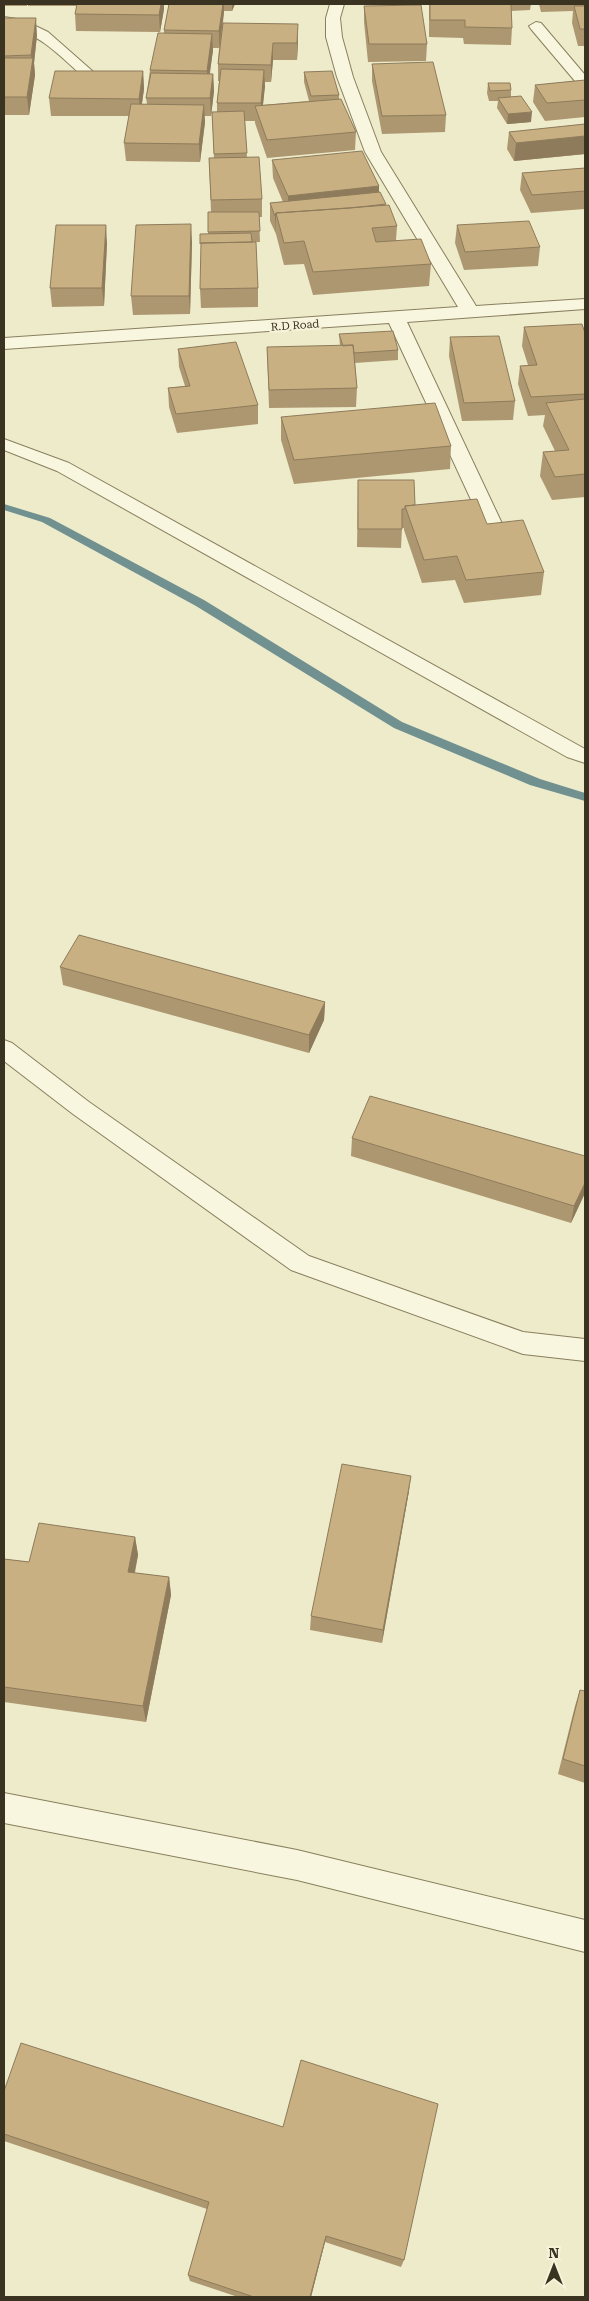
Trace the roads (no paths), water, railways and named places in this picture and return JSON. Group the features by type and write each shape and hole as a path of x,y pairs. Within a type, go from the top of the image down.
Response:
{"street":[{"path":"337,4 333,18 334,37 345,77 373,152 471,313"},
{"path":"4,21 18,22 33,28 98,83"},
{"path":"536,26 585,84"},
{"name":"R.D Road","path":"4,344 585,304"},
{"path":"396,318 496,532"}],"lane":[{"path":"4,444 63,467 574,752 585,756"},
{"path":"4,1049 81,1108 300,1262 523,1343 585,1350"},
{"path":"4,1808 297,1865 585,1936"}],"waterway":[{"path":"4,507 46,520 200,603 398,725 535,782 585,797"}]}
